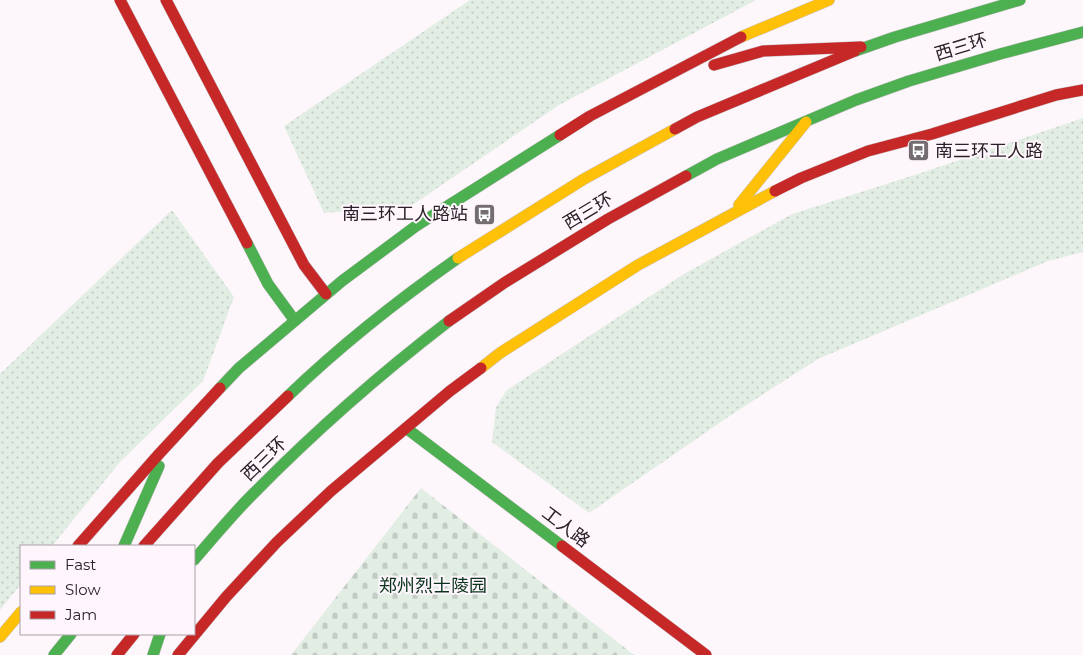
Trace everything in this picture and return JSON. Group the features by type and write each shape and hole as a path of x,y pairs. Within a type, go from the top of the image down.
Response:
{"main road":[{"path":"120,0 268,284 295,321"},
{"path":"166,0 304,265 326,294"},
{"path":"79,545 168,444 239,368 326,294 416,226 590,116 735,40 829,0"},
{"name":"西三环","path":"145,545 218,463 317,368 425,281 478,244 584,179 697,116 839,57 895,36 1020,0"},
{"name":"西三环","path":"195,559 252,495 348,403 396,362 453,318 504,283 608,219 717,159 856,100 909,81 1083,32"},
{"path":"658,80 763,50 866,47"},
{"path":"195,634 226,597 277,542 331,491 406,428 500,354 638,265 734,212 801,178 868,151 932,134 1056,95 1083,90"},
{"path":"734,212 806,122"},
{"name":"工人路","path":"406,428 706,655"},
{"path":"124,545 168,444"},
{"path":"0,637 20,613"},
{"path":"54,655 70,635"},
{"path":"117,655 133,635"},
{"path":"152,655 160,635"},
{"path":"178,655 195,635"}],"green space":[{"path":"470,0 756,0 559,105 411,206 324,213 284,126"},
{"path":"1083,118 1083,252 1048,261 818,359 734,413 589,513 492,442 496,407 507,390 684,274 792,214"},
{"path":"172,210 234,297 203,381 120,462 53,545 20,545 20,585 0,610 0,374"},
{"name":"郑州烈士陵园","path":"421,488 634,655 291,655"}],"traffic: fast":[{"path":"855,51 895,37 1020,0"},
{"path":"686,176 717,159 856,100 909,81 1083,32"},
{"path":"220,388 239,368 342,281 416,226 560,135"},
{"path":"247,243 268,284 295,321"},
{"path":"288,396 370,324 458,258"},
{"path":"195,559 245,503 323,426 449,321"},
{"path":"406,428 562,546"},
{"path":"124,545 159,466"},
{"path":"54,655 70,635"},
{"path":"153,655 160,635"}],"traffic: slow":[{"path":"741,37 829,0"},
{"path":"739,205 806,122"},
{"path":"458,258 584,179 675,129"},
{"path":"481,368 500,353 638,265 775,191"},
{"path":"0,637 20,613"}],"traffic: jam":[{"path":"120,0 247,243"},
{"path":"166,0 304,265 326,294"},
{"path":"560,135 590,116 741,37"},
{"path":"714,65 763,51 861,47"},
{"path":"675,129 697,117 855,51"},
{"path":"775,191 801,178 868,151 932,134 1056,95 1083,90"},
{"path":"449,321 504,283 608,219 686,176"},
{"path":"195,634 226,597 277,542 331,491 450,391 481,368"},
{"path":"79,545 220,388"},
{"path":"145,545 218,463 288,396"},
{"path":"562,546 706,655"},
{"path":"117,655 133,635"},
{"path":"178,655 195,635"}],"place":[{"name":"南三环工人路","path":"919,151"},
{"name":"南三环工人路站","path":"484,214"}]}
